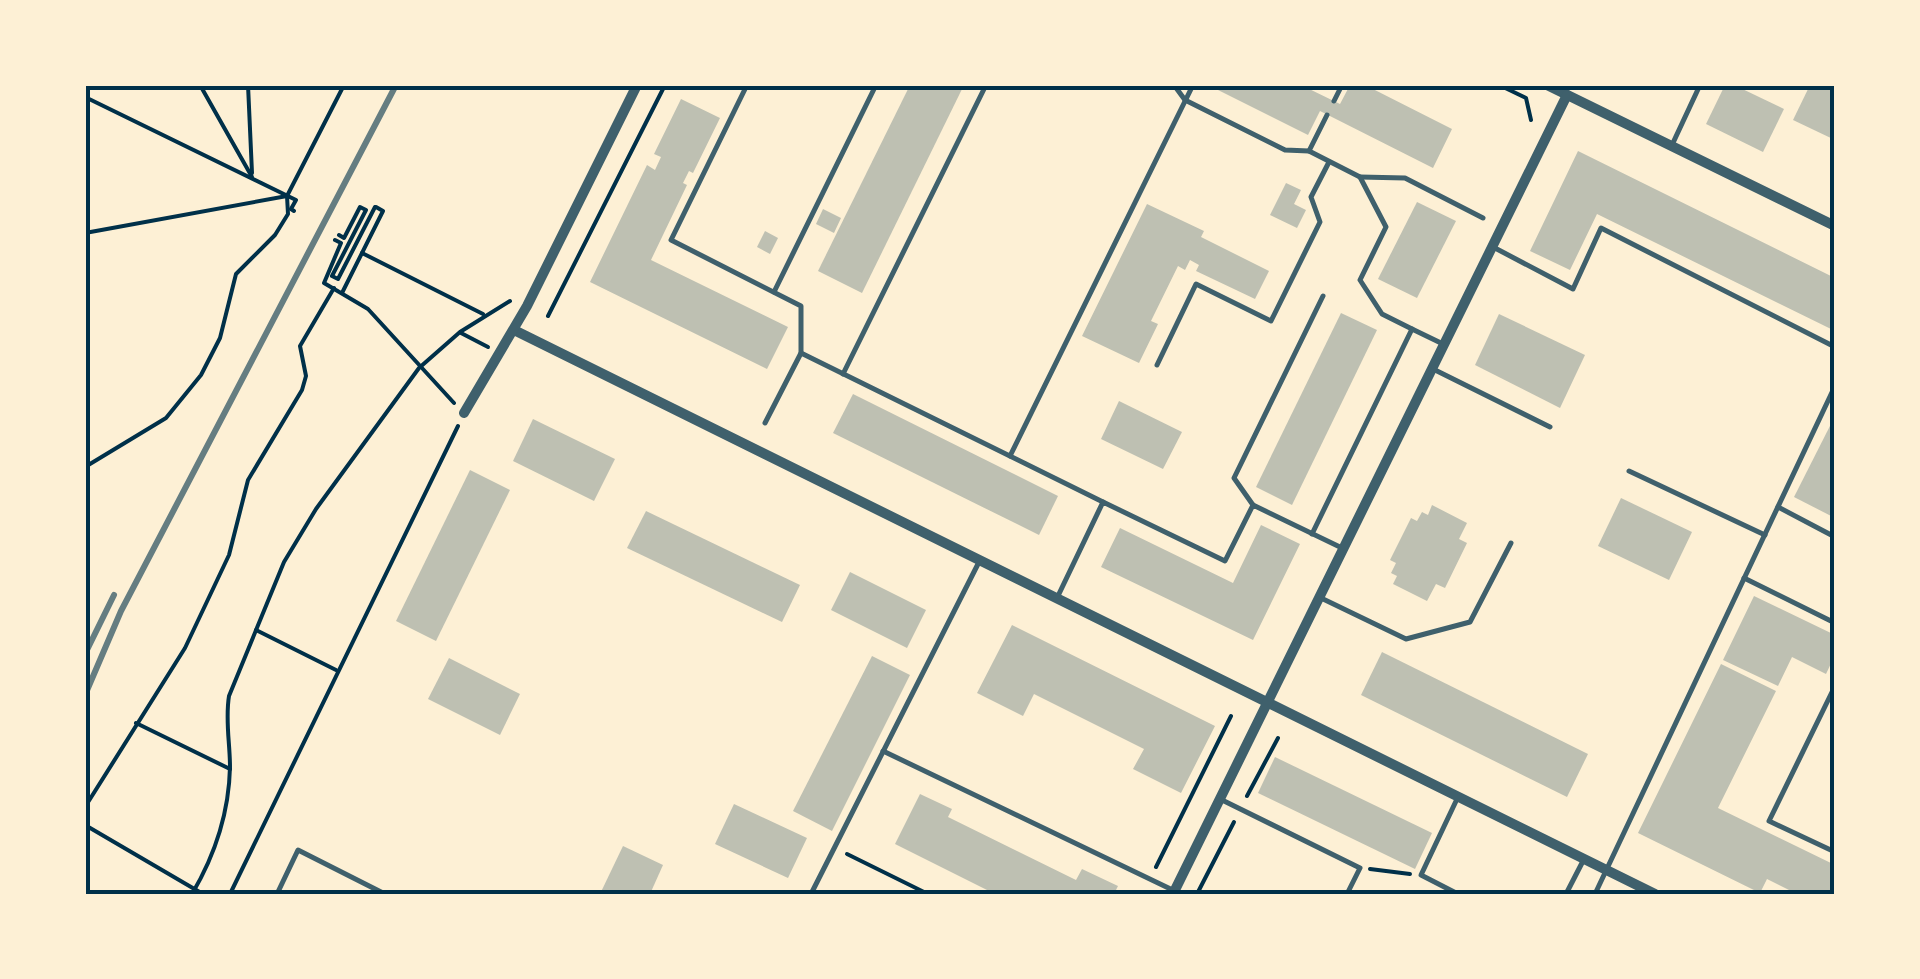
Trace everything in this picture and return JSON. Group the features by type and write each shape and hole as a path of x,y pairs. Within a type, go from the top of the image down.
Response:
{"street":[{"path":"464,412 514,330 637,85"},
{"path":"1547,85 1835,226"},
{"path":"1176,893 1568,95"},
{"path":"514,330 1655,894"}],"lane":[{"path":"747,85 670,240 801,306 801,352 764,423"},
{"path":"774,292 876,85"},
{"path":"843,374 986,85"},
{"path":"1174,85 1185,100 1285,150 1309,152 1360,178 1405,178 1483,218"},
{"path":"1010,456 1193,85"},
{"path":"1334,101 1342,85"},
{"path":"1672,146 1700,85"},
{"path":"1309,152 1327,114"},
{"path":"1157,364 1196,284 1271,321 1320,222 1312,197 1329,162"},
{"path":"1360,178 1386,226 1360,280 1382,314 1445,345"},
{"path":"1493,246 1572,289 1601,228 1835,348"},
{"path":"1323,296 1234,478 1253,505 1344,550"},
{"path":"1312,534 1412,329"},
{"path":"801,352 1225,561 1253,505"},
{"path":"1433,369 1550,427"},
{"path":"1595,894 1835,386"},
{"path":"1629,471 1765,535"},
{"path":"1057,598 1104,502"},
{"path":"1778,507 1835,536"},
{"path":"1321,598 1406,638 1470,622 1510,542"},
{"path":"811,894 980,560"},
{"path":"1744,578 1835,623"},
{"path":"1835,686 1769,820 1835,852"},
{"path":"883,752 1176,893"},
{"path":"1458,796 1420,875 1458,894"},
{"path":"1220,799 1360,868 1347,894"},
{"path":"277,894 298,850 385,894"},
{"path":"1566,894 1584,858"}],"path":[{"path":"200,85 252,177"},
{"path":"248,85 252,177"},
{"path":"85,467 166,418 201,375 220,338 236,274 276,235 291,214 288,196 344,85"},
{"path":"548,316 665,85"},
{"path":"1499,85 1526,98 1531,120"},
{"path":"85,96 288,196"},
{"path":"85,233 288,196"},
{"path":"230,894 464,412 368,309 324,283 342,243 337,237 344,238 360,207 366,210 332,276 338,279 375,206 383,211 342,293"},
{"path":"362,254 484,314"},
{"path":"85,806 185,648 229,555 248,480 302,390 306,376 300,346 334,288"},
{"path":"193,892 223,825 230,769 226,713 229,696 284,562 316,509 419,368 484,314 513,300"},
{"path":"460,332 501,354"},
{"path":"256,630 336,670"},
{"path":"1150,879 1231,716"},
{"path":"136,722 230,769"},
{"path":"85,825 193,892 203,894"},
{"path":"834,848 928,894"},
{"path":"1360,868 1420,875"}],"building":[{"path":"910,85 964,85 862,293 818,271"},
{"path":"1208,85 1301,85 1340,104 1350,85 1365,85 1452,129 1433,168 1320,111 1308,135"},
{"path":"1725,85 1734,85 1784,109 1763,152 1706,124"},
{"path":"1810,85 1835,85 1835,140 1793,120"},
{"path":"681,99 720,118 693,173 689,171 683,183 687,185 651,260 788,327 767,369 590,282 647,165 655,170 661,157 654,154"},
{"path":"1578,151 1835,278 1835,320 1831,329 1597,214 1570,270 1530,251"},
{"path":"1286,183 1301,190 1294,204 1306,210 1297,228 1270,215"},
{"path":"1417,202 1456,221 1417,298 1378,279"},
{"path":"1147,204 1204,231 1201,237 1269,271 1255,299 1196,271 1199,265 1190,260 1185,270 1178,266 1151,321 1158,324 1139,363 1082,336"},
{"path":"823,209 841,218 834,233 816,224"},
{"path":"765,231 778,238 770,254 757,247"},
{"path":"1341,313 1377,330 1292,505 1256,487"},
{"path":"1499,314 1585,355 1560,408 1475,365"},
{"path":"853,394 1058,496 1039,535 833,433"},
{"path":"1119,401 1182,432 1163,469 1101,439"},
{"path":"1835,416 1835,518 1794,497"},
{"path":"533,419 615,459 594,501 513,461"},
{"path":"470,470 510,490 436,641 396,621"},
{"path":"1621,498 1692,532 1669,580 1598,546"},
{"path":"1432,505 1467,523 1459,539 1467,543 1445,588 1436,584 1427,601 1393,584 1397,576 1391,573 1396,563 1390,560 1411,518 1417,521 1422,512 1428,515"},
{"path":"646,511 800,585 782,622 627,548"},
{"path":"1261,525 1300,544 1253,640 1101,567 1120,528 1233,583"},
{"path":"850,572 926,610 907,648 831,610"},
{"path":"1754,596 1835,635 1835,655 1826,674 1792,657 1778,686 1723,660"},
{"path":"1012,625 1215,726 1181,793 1133,769 1144,749 1034,694 1023,716 977,693"},
{"path":"1382,652 1588,754 1567,797 1361,695"},
{"path":"872,656 910,675 832,831 793,811"},
{"path":"449,658 520,694 500,735 428,699"},
{"path":"1721,664 1776,691 1718,808 1835,865 1835,894 1797,894 1767,879 1760,893 1638,833"},
{"path":"1275,757 1432,833 1415,869 1258,793"},
{"path":"920,794 952,809 948,817 1076,880 1082,869 1118,886 1114,894 995,894 895,844"},
{"path":"734,804 807,838 788,878 715,844"},
{"path":"623,846 663,865 650,894 600,894"}],"railway":[{"path":"85,695 121,611 396,85"},
{"path":"85,654 114,595"}]}
